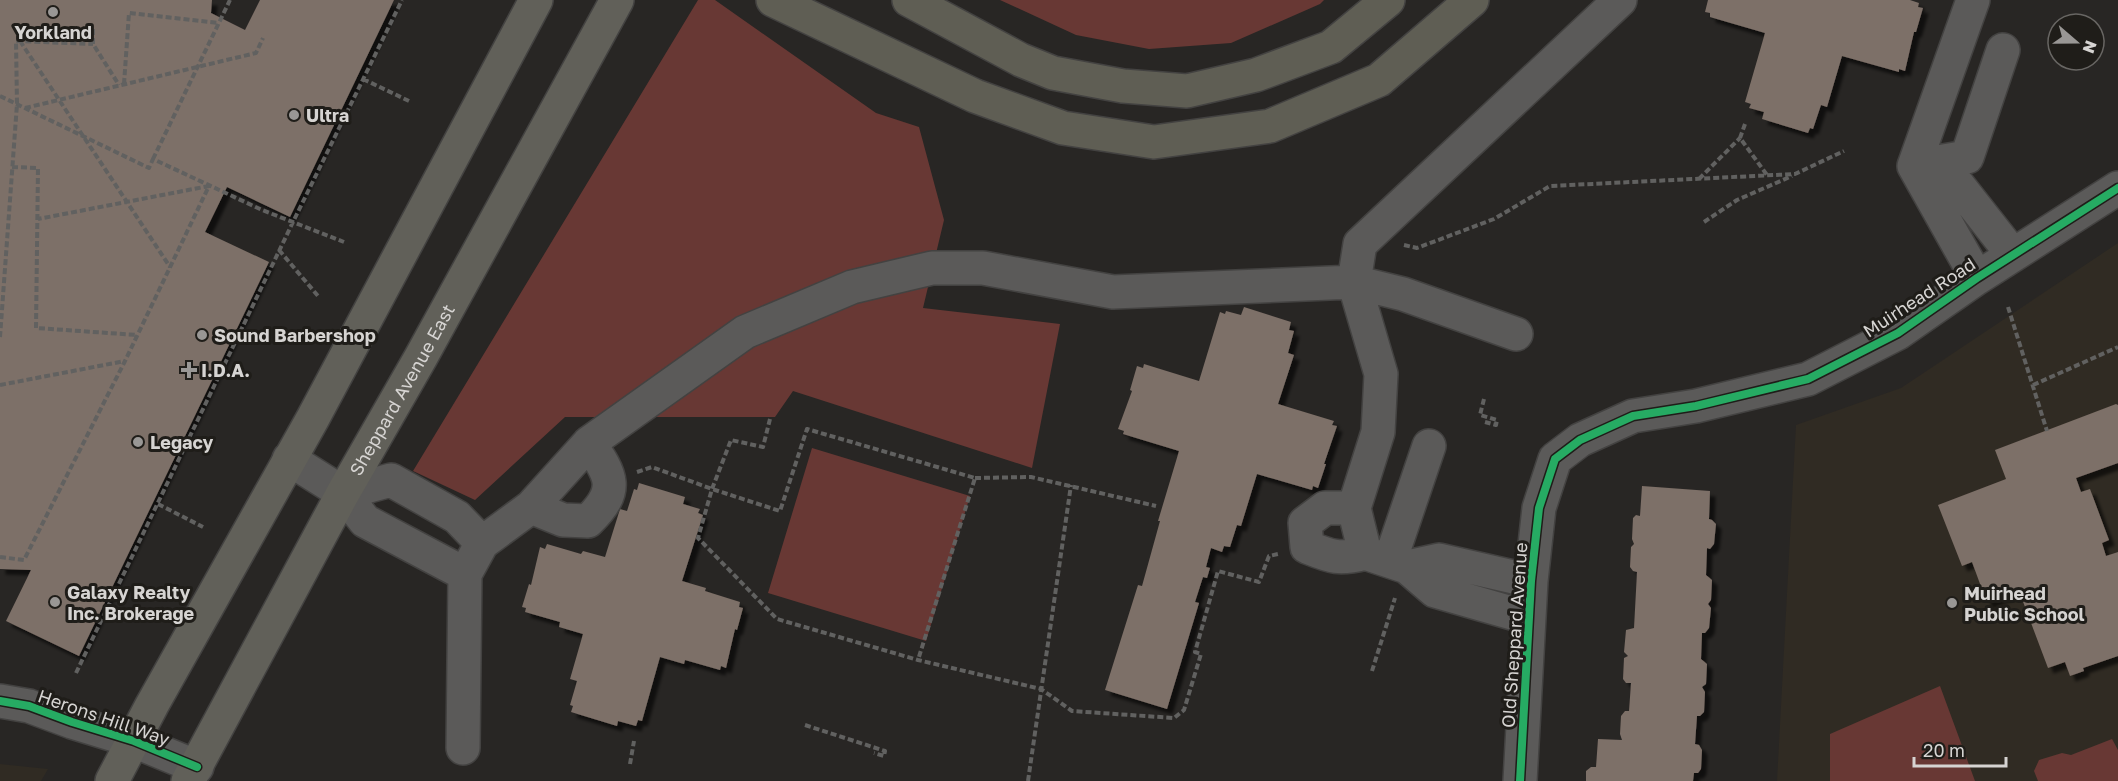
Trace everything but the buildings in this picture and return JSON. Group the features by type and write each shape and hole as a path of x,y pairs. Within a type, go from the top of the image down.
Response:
{"highway":[{"path":"773,0 975,96 1063,128 1154,142 1270,126 1379,81 1472,0"},
{"path":"909,0 1021,60 1053,73 1123,86 1187,91 1256,75 1331,47 1388,0"}],"main road":[{"path":"112,781 313,418 536,0"},
{"name":"Sheppard Avenue East","path":"192,774 343,493 421,357 617,0"}],"street":[{"path":"1390,568 1354,508 1378,432 1381,374 1354,282 1360,244 1620,0"},
{"path":"1973,0 1914,166 1977,278"},
{"path":"1914,166 1967,156 2003,50"},
{"path":"1914,166 1958,185 2013,255"},
{"name":"Muirhead Road","path":"1555,459 1580,440 1633,416 1696,406 1808,379 1898,333 1977,278 2118,188"},
{"path":"463,748 465,574 482,543 531,507 589,443 745,332 852,287 932,268 983,268 1113,292 1354,282 1403,294 1516,334"},
{"path":"531,507 563,520 588,521 604,505 610,480 589,443"},
{"path":"1390,568 1429,446"},
{"path":"289,459 343,493 365,522 465,574"},
{"name":"Old Sheppard Avenue","path":"1520,781 1531,581 1539,508 1555,459"},
{"path":"343,493 391,480 457,517 482,543"},
{"path":"1354,508 1326,508 1305,523 1307,547 1330,556 1390,568 1435,591 1529,618"},
{"path":"1390,568 1439,560 1531,581"},
{"name":"Herons Hill Way","path":"0,700 29,706 134,741 192,774"}],"path":[{"path":"0,96 149,168 230,0"},
{"path":"76,673 402,0"},
{"path":"122,84 129,13 219,23"},
{"path":"93,29 93,44 122,84"},
{"path":"24,108 256,53 263,38"},
{"path":"0,338 17,104 16,41 93,44"},
{"path":"20,41 170,267"},
{"path":"363,79 411,102"},
{"path":"1699,179 1740,138 1745,124"},
{"path":"1740,138 1767,176"},
{"path":"1704,222 1737,200 1844,151"},
{"path":"153,159 209,186 344,243"},
{"path":"12,167 38,168 36,328 138,335"},
{"path":"1399,244 1417,248 1494,219 1550,186 1795,174"},
{"path":"38,219 209,186"},
{"path":"0,558 24,560 138,335 209,186"},
{"path":"279,250 318,296"},
{"path":"2008,307 2047,431"},
{"path":"2033,385 2118,346"},
{"path":"0,385 125,361"},
{"path":"1484,399 1480,415 1497,420 1496,425 1485,422"},
{"path":"770,418 763,447 731,440 712,489 698,537 777,619 918,660 1041,689 1072,711 1174,718 1184,711 1201,654 1195,652 1218,571 1259,582 1269,556 1288,552"},
{"path":"610,480 652,467 780,511 807,429 975,478 1031,477 1156,506"},
{"path":"918,660 975,478"},
{"path":"1028,781 1071,485"},
{"path":"158,504 203,527"},
{"path":"1372,671 1390,568"},
{"path":"805,724 885,751 884,756 874,753"},
{"path":"630,764 634,741"}],"shaded area":[{"path":"698,0 715,0 876,113 919,127 944,220 923,308 1060,324 1032,468 793,391 775,417 565,417 475,500 413,471"},
{"path":"1000,0 1324,0 1320,4 1231,43 1149,49 1076,35"},
{"name":"Muirhead Public School","path":"2118,243 2118,781 1777,781 1796,425 1901,388"},
{"path":"812,448 970,496 926,641 768,593"},
{"path":"1940,686 1975,781 1830,781 1830,734"},
{"path":"2112,739 2118,750 2118,781 2038,781 2034,771 2039,760 2062,753 2071,755"},
{"path":"0,764 48,769 41,781 0,781"}],"cycle path":[{"path":"1520,781 1531,581 1539,508 1555,459 1580,440 1633,416 1696,406 1808,379 1898,333 1977,278 2118,188"},
{"path":"0,701 29,706 134,741 197,767"}],"place":[{"name":"Yorkland","path":"53,12"},
{"name":"Ultra","path":"294,115"},
{"name":"Sound Barbershop","path":"202,335"},
{"name":"I.D.A.","path":"189,370"},
{"name":"Legacy","path":"138,442"},
{"name":"Galaxy Realty Inc. Brokerage","path":"55,602"},
{"name":"Muirhead Public School","path":"1952,603"}]}
